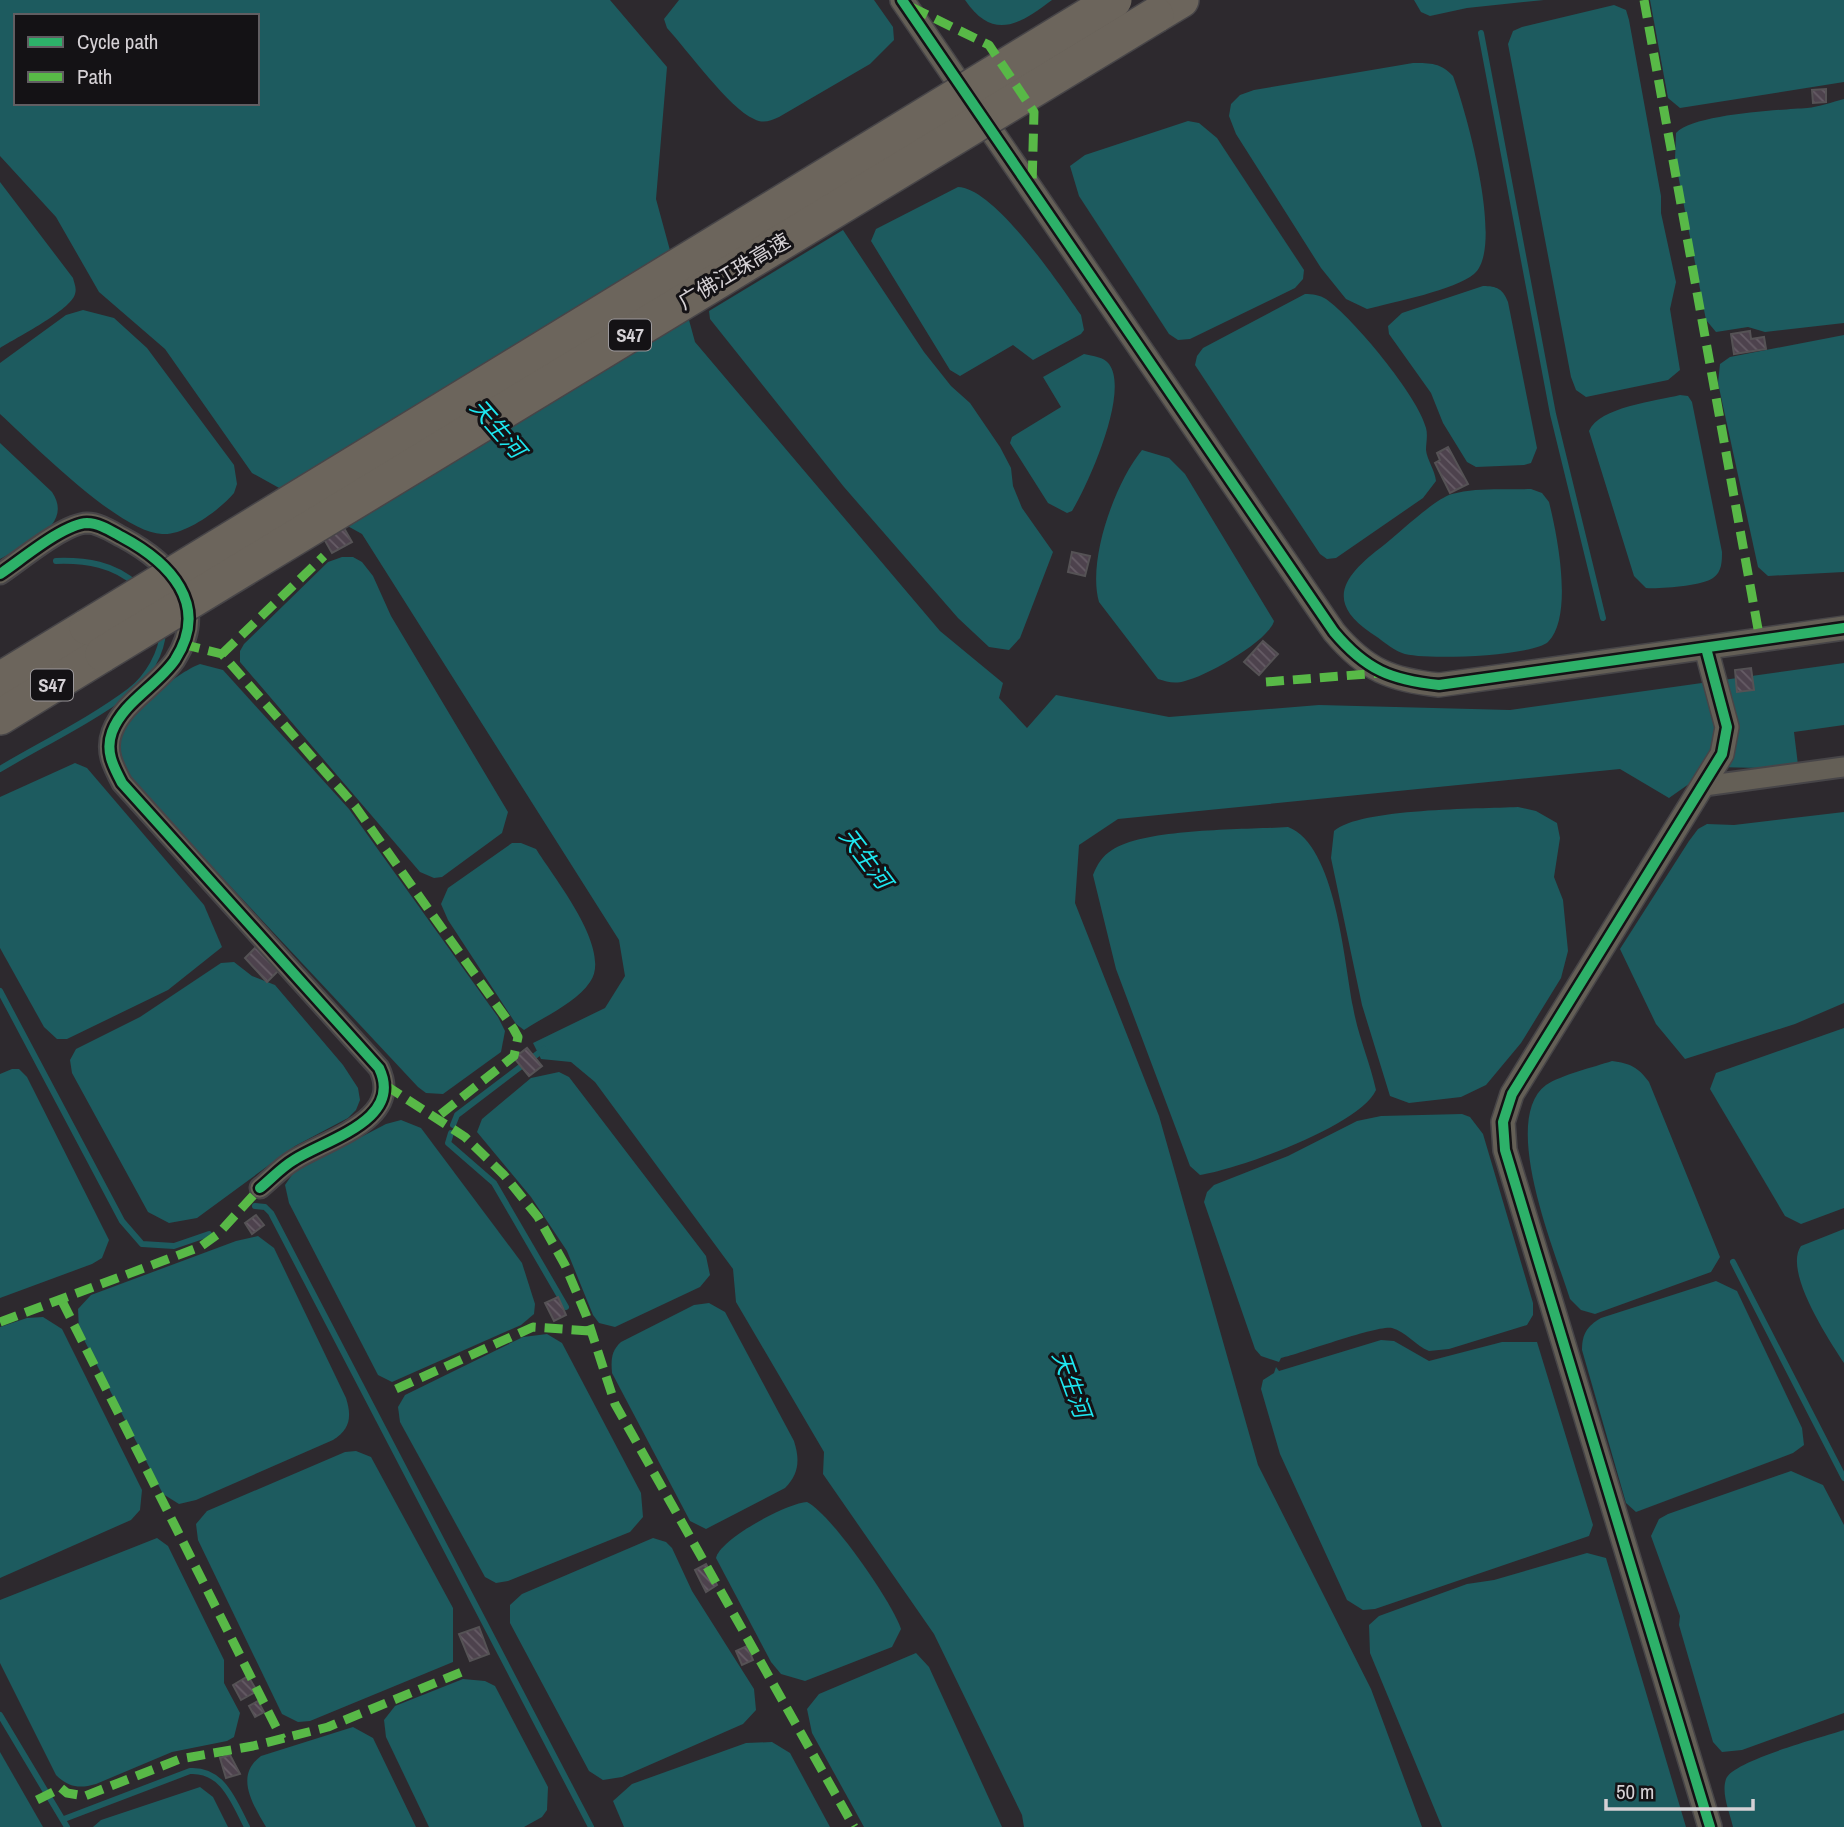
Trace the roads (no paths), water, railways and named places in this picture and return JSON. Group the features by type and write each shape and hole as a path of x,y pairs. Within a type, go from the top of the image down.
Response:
{"highway":[{"name":"广佛江珠高速","path":"0,717 95,640 1114,0"},
{"name":"广佛江珠高速","path":"0,680 95,640 1168,8"}],"street":[{"path":"902,0 1326,621 1354,655 1380,673 1409,682 1439,685 1844,628"},
{"path":"0,575 71,527 87,523 103,527 153,556 183,588 188,615 184,638 174,660 119,718 108,751 114,768 122,783 379,1068 385,1081 385,1096 370,1118 292,1160 260,1188"},
{"path":"1706,648 1727,727 1722,754 1512,1094 1503,1122 1505,1150 1710,1827"},
{"path":"1703,786 1844,766"}],"water":[{"name":"天生河","path":"0,0 610,0 667,67 656,199 695,342 940,631 1003,683 999,698 1027,728 1056,695 1169,717 1319,705 1510,710 1844,663 1844,725 1794,732 1798,765 1762,768 1713,767 1669,798 1620,769 1118,819 1079,845 1075,903 1159,1116 1258,1465 1371,1689 1422,1827 1024,1827 1022,1815 934,1634 823,1474 824,1452 736,1302 733,1269 595,1082 571,1062 541,1059 533,1043 605,1008 625,976 619,940 362,534 252,473 165,349 99,292 56,217 0,156"},
{"path":"679,0 874,0 893,27 894,40 870,64 779,117 760,121 744,113 733,103 667,28 664,19"},
{"path":"965,0 1052,0 1017,22 996,25 975,13"},
{"path":"1414,0 1544,0 1467,8 1430,16 1421,12"},
{"path":"1650,0 1844,0 1844,82 1680,108 1668,98"},
{"path":"1614,5 1626,10 1629,20 1661,196 1661,213 1676,282 1670,309 1680,370 1668,380 1586,397 1576,390 1571,377 1508,44 1513,31 1522,27"},
{"path":"1413,63 1435,65 1444,68 1453,76 1474,147 1480,178 1486,237 1483,259 1474,274 1465,280 1423,295 1367,309 1346,299 1321,268 1236,134 1229,116 1231,104 1240,95 1254,90"},
{"path":"1844,99 1844,323 1765,332 1748,327 1716,332 1706,320 1675,159 1676,133 1700,121 1718,117 1812,107"},
{"path":"1188,121 1199,123 1217,138 1304,270 1303,279 1295,288 1190,339 1178,340 1169,334 1079,196 1070,166 1085,155"},
{"path":"0,182 73,278 76,290 64,308 0,348"},
{"path":"958,187 973,192 990,203 1025,240 1081,315 1084,330 1081,334 1033,360 1013,345 960,376 950,370 871,241 876,229"},
{"path":"843,230 924,352 951,386 970,403 1000,447 1011,468 1013,486 1022,508 1053,552 1020,638 1009,650 989,647 958,618 844,487 710,319 709,311"},
{"path":"1483,286 1499,289 1508,302 1537,448 1531,463 1524,465 1476,467 1467,462 1443,423 1431,393 1389,334 1388,326 1402,313"},
{"path":"1305,294 1324,298 1338,309 1398,378 1421,414 1427,433 1426,450 1436,481 1423,498 1336,558 1327,559 1320,554 1195,365 1203,348"},
{"path":"83,310 114,318 147,348 234,465 237,484 234,493 211,514 181,531 162,534 144,530 123,519 54,465 0,414 0,363 66,315"},
{"path":"1844,335 1844,572 1768,576 1758,567 1718,383 1720,364 1730,357"},
{"path":"1084,354 1101,358 1109,364 1114,377 1114,395 1111,416 1096,460 1072,511 1067,513 1048,503 1010,443 1012,437 1061,407 1043,377"},
{"path":"1680,395 1688,396 1692,402 1722,563 1718,573 1708,581 1646,588 1634,576 1589,431 1604,416 1616,411"},
{"path":"0,443 52,492 57,504 57,515 44,533 0,559"},
{"path":"1142,450 1169,458 1185,474 1274,621 1270,629 1249,648 1207,673 1181,682 1158,679 1099,602 1096,585 1100,544 1113,502"},
{"path":"1531,489 1542,493 1549,502 1559,554 1562,595 1560,614 1556,630 1548,642 1522,651 1500,654 1453,657 1413,655 1402,653 1371,633 1356,621 1347,609 1345,587 1359,566 1437,502 1452,494 1471,490"},
{"path":"342,557 353,557 362,562 373,576 391,616 508,812 502,833 442,877 434,878 420,872 240,662 240,651 244,644 328,562"},
{"path":"200,664 223,670 349,809 498,1017 505,1031 501,1052 443,1094 426,1093 418,1087 128,777 120,749 124,729 153,696 178,676"},
{"path":"75,763 87,768 204,905 222,947 168,990 67,1039 57,1039 44,1027 0,948 0,797"},
{"path":"1518,807 1536,811 1557,823 1560,838 1554,877 1563,900 1568,951 1561,978 1521,1043 1486,1085 1461,1097 1409,1103 1390,1096 1362,1005 1331,858 1334,831 1348,823 1393,814"},
{"path":"1844,812 1844,1003 1795,1024 1685,1059 1656,1024 1620,949 1689,841 1698,829 1707,824 1734,825"},
{"path":"1288,827 1304,838 1317,856 1327,880 1341,935 1355,1018 1376,1090 1366,1103 1324,1131 1269,1155 1200,1175 1190,1166 1116,969 1093,875 1108,852 1148,838 1196,831"},
{"path":"512,843 521,843 536,849 578,914 594,952 595,968 584,990 560,1009 524,1030 516,1024 448,920 441,904 448,888"},
{"path":"234,962 252,976 275,985 343,1065 358,1088 360,1100 356,1110 348,1118 295,1146 197,1218 169,1223 148,1212 72,1073 70,1060 76,1049 140,1017 221,963"},
{"path":"1844,1028 1844,1208 1801,1224 1785,1216 1710,1089 1716,1073"},
{"path":"1612,1061 1634,1067 1649,1082 1720,1257 1711,1272 1595,1314 1581,1310 1570,1299 1535,1188 1529,1156 1528,1127 1533,1102 1546,1085"},
{"path":"19,1069 27,1077 109,1240 102,1258 92,1264 0,1298 0,1074"},
{"path":"559,1072 569,1077 706,1256 710,1275 700,1287 615,1327 599,1323 593,1315 567,1251 531,1197 477,1132 482,1119 531,1078"},
{"path":"1462,1114 1470,1117 1483,1134 1533,1303 1533,1315 1527,1325 1449,1349 1429,1351 1397,1330 1384,1328 1281,1358 1279,1362 1261,1356 1255,1349 1204,1202 1207,1192 1214,1185 1288,1156 1357,1121 1381,1116"},
{"path":"401,1120 421,1128 522,1263 535,1304 534,1314 521,1325 392,1382 378,1375 289,1203 285,1185 294,1172 386,1124"},
{"path":"1844,1229 1844,1363 1810,1305 1798,1272 1797,1257 1801,1246"},
{"path":"258,1236 274,1248 346,1398 348,1422 333,1440 196,1500 179,1504 163,1494 79,1330 78,1309 91,1295 236,1241"},
{"path":"1716,1281 1737,1291 1802,1428 1804,1445 1793,1453 1636,1512 1626,1503 1582,1350 1584,1335 1592,1324 1601,1318"},
{"path":"709,1303 725,1312 794,1441 797,1461 796,1472 785,1488 706,1529 690,1521 612,1373 612,1364 613,1352 621,1342 694,1305"},
{"path":"43,1317 62,1329 142,1490 140,1510 131,1520 0,1578 0,1327 27,1318"},
{"path":"547,1334 562,1343 641,1493 643,1517 630,1532 508,1581 496,1583 485,1577 400,1422 398,1407 405,1395 523,1337"},
{"path":"1381,1340 1394,1341 1429,1361 1502,1342 1537,1342 1593,1525 1589,1536 1375,1609 1363,1610 1347,1600 1280,1454 1261,1389 1263,1380 1274,1373 1276,1367 1279,1371"},
{"path":"356,1451 371,1457 453,1608 453,1662 310,1721 298,1722 282,1714 198,1540 196,1524 207,1511 345,1452"},
{"path":"1791,1471 1823,1485 1844,1525 1844,1713 1742,1750 1722,1752 1713,1742 1679,1625 1680,1616 1651,1536 1659,1519 1668,1514"},
{"path":"807,1502 831,1524 860,1560 901,1629 892,1647 805,1681 781,1674 771,1662 716,1558 720,1550 741,1532 785,1508"},
{"path":"157,1538 168,1546 224,1660 224,1683 240,1713 234,1737 227,1741 172,1752 96,1784 79,1787 69,1784 56,1775 0,1663 0,1600"},
{"path":"653,1538 666,1542 672,1548 692,1591 754,1689 756,1710 743,1724 622,1777 603,1780 589,1771 510,1623 510,1605 522,1594"},
{"path":"1587,1553 1606,1558 1686,1827 1442,1827 1370,1653 1369,1625 1379,1616 1467,1584 1494,1580"},
{"path":"916,1653 929,1667 1002,1827 864,1827 812,1733 807,1709 819,1694"},
{"path":"463,1679 485,1681 495,1686 548,1787 547,1810 542,1817 524,1827 429,1827 386,1737 384,1720 395,1706"},
{"path":"353,1727 373,1738 416,1827 266,1827 248,1790 247,1781 253,1764 261,1756"},
{"path":"1844,1730 1844,1827 1733,1827 1725,1791 1726,1779 1732,1772 1760,1757"},
{"path":"772,1742 790,1753 830,1827 624,1827 613,1801 632,1784 746,1743"},
{"path":"0,1752 43,1827 0,1827"},
{"path":"200,1787 213,1797 228,1827 93,1827 101,1820"}],"waterway":[{"path":"1481,33 1553,414 1603,618"},
{"path":"56,561 99,565 119,572 137,585"},
{"path":"0,769 130,691 143,679 153,664 163,631"},
{"path":"0,991 122,1221 142,1244 174,1246 209,1234"},
{"path":"453,1125 457,1115 544,1049"},
{"path":"451,1133 448,1143 494,1183 566,1307"},
{"path":"255,1206 265,1207 271,1213 591,1827"},
{"path":"1733,1262 1844,1478"},
{"path":"0,1715 67,1827"},
{"path":"64,1819 190,1771 211,1775 219,1781 232,1798 247,1827"}]}
